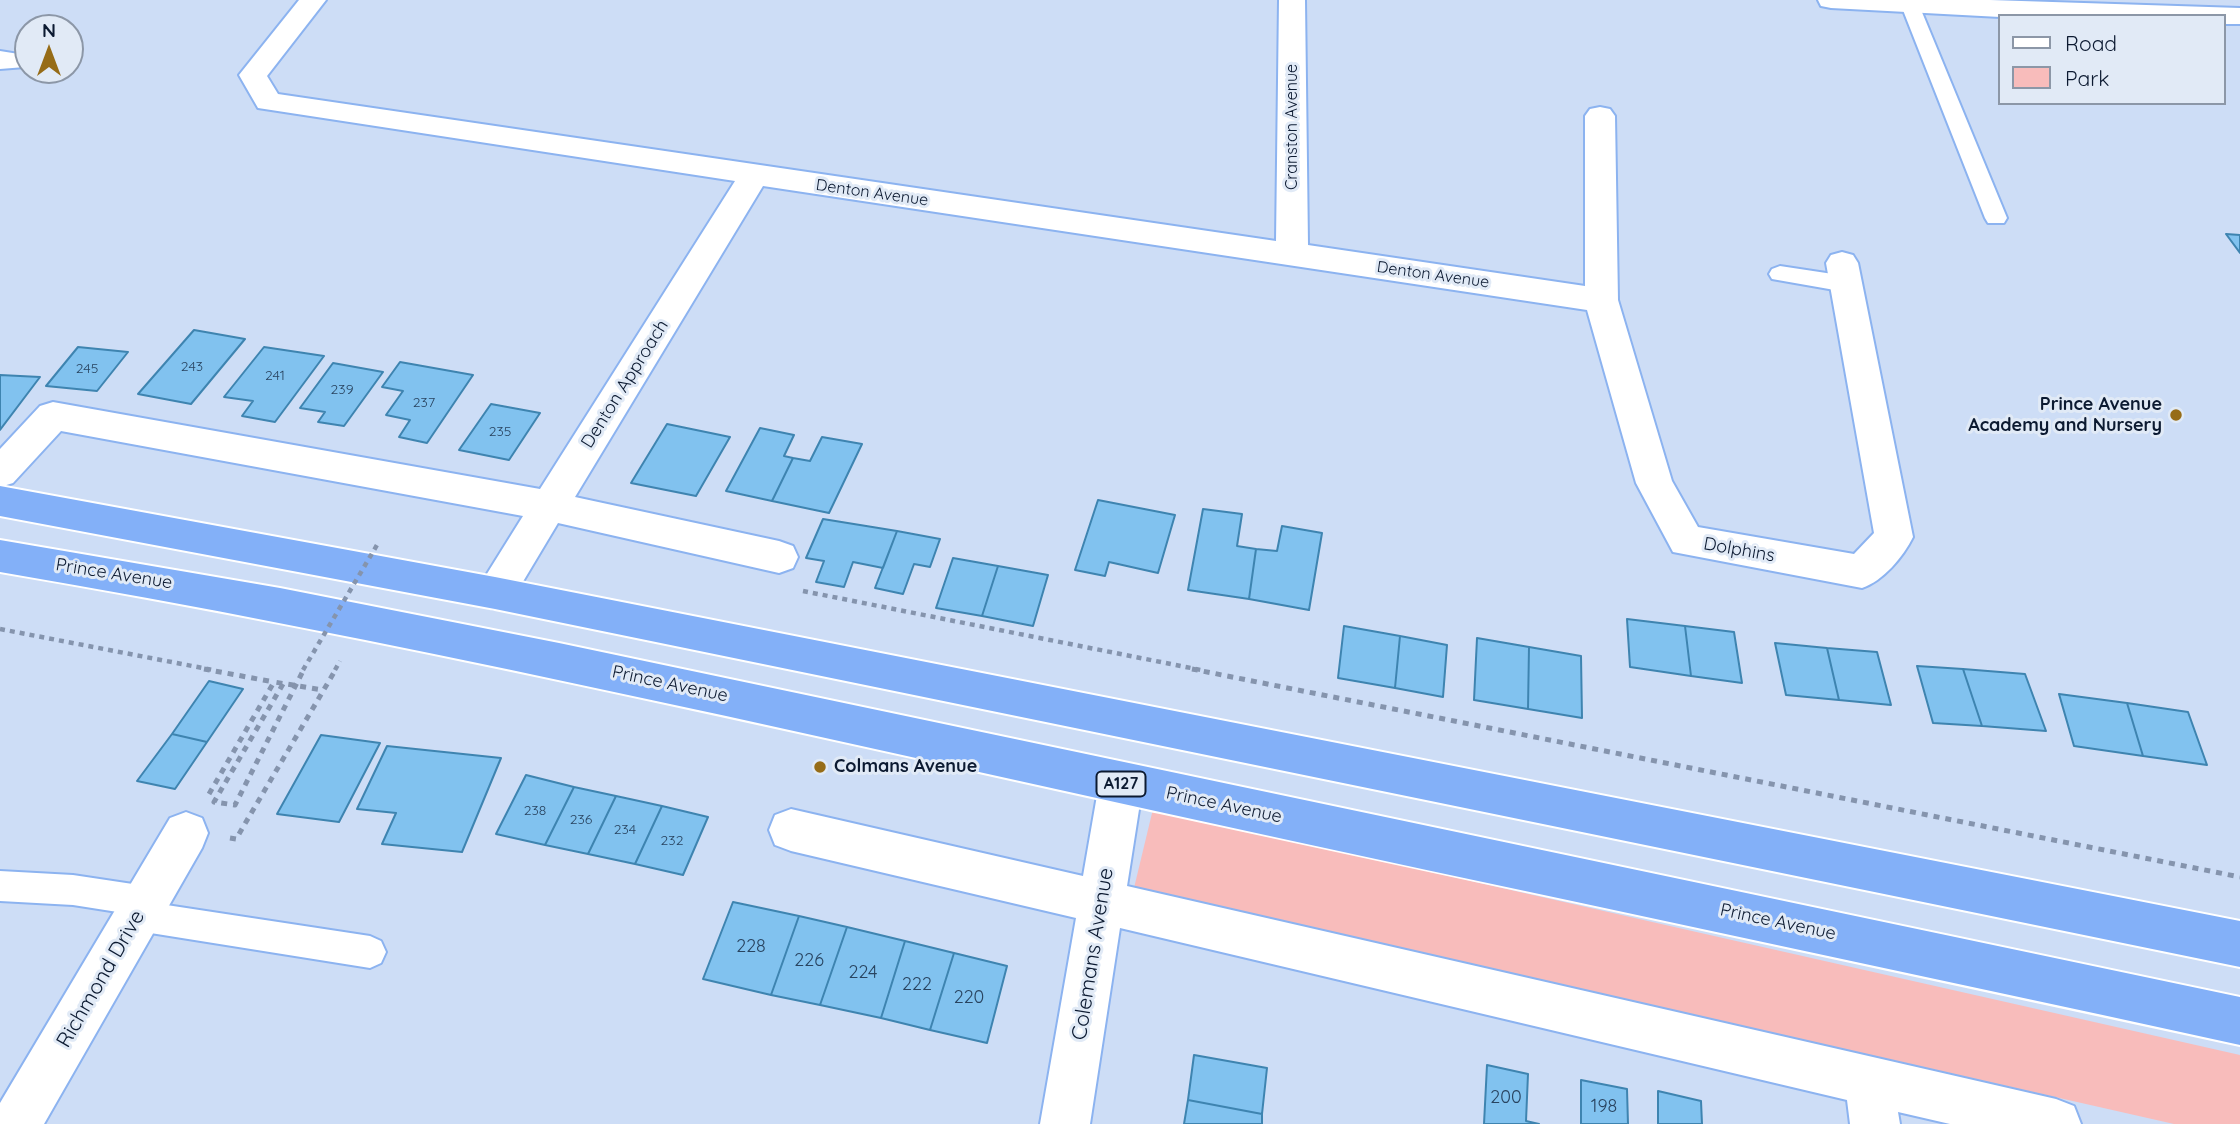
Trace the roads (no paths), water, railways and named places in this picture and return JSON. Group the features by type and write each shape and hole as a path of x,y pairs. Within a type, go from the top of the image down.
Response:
{"highway":[{"path":"0,500 495,593 2240,944"},
{"name":"Prince Avenue","path":"0,556 178,584 518,650 1121,784 2240,1021"}],"street":[{"name":"Denton Avenue","path":"313,0 253,75 268,102 1601,300"},
{"name":"Cranston Avenue","path":"1292,0 1292,254"},
{"path":"1831,0 2180,14"},
{"name":"Dolphins","path":"1600,116 1601,300 1654,483 1686,541 1862,572 1894,537 1844,274"},
{"name":"Denton Approach","path":"495,593 754,176"},
{"path":"0,473 53,416 549,506 784,573"},
{"name":"Colemans Avenue","path":"1065,1124 1121,784"},
{"path":"791,830 1100,903 1872,1103 2056,1124"},
{"name":"Richmond Drive","path":"16,1124 186,833"}],"lane":[{"path":"1910,5 1996,218"},
{"path":"1780,274 1844,274"},
{"path":"0,886 73,890 142,908 370,952"}],"place":[{"name":"Prince Avenue Academy and Nursery","path":"2176,415"},
{"name":"Colmans Avenue","path":"820,767"}]}
